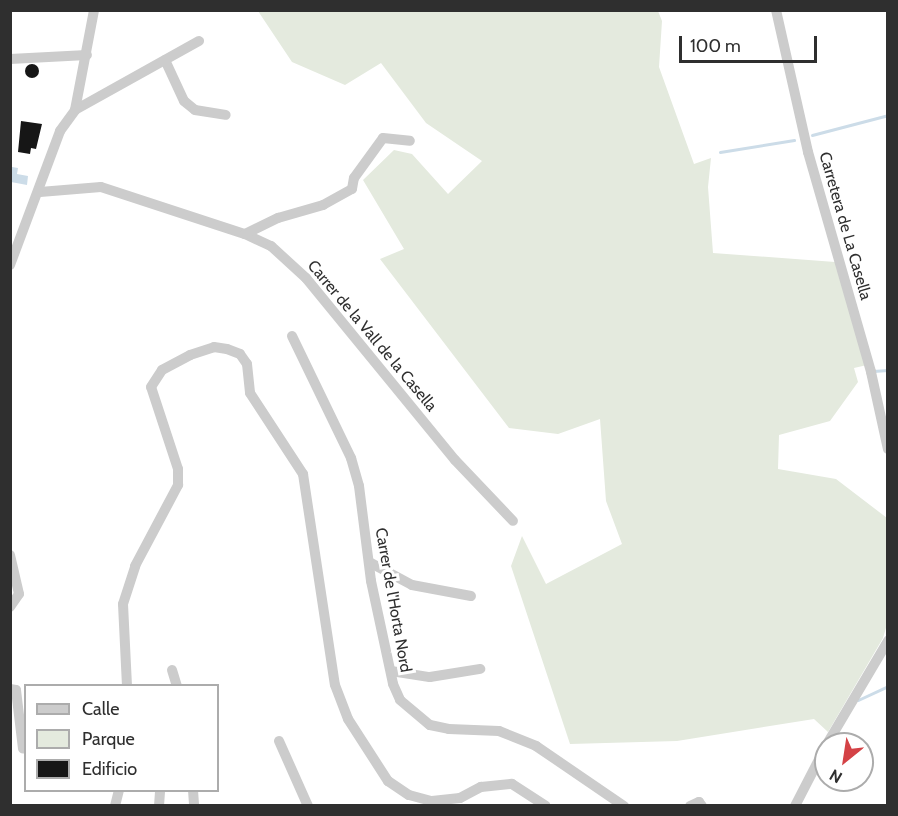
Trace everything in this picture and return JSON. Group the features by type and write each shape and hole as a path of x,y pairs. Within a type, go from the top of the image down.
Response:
{"street":[{"path":"10,265 40,192 60,131 75,110 94,10"},
{"name":"Carretera de La Casella","path":"776,10 808,152 871,372 888,449"},
{"path":"75,110 199,41"},
{"path":"10,59 87,55"},
{"path":"165,60 184,102 195,110 226,115"},
{"path":"245,234 278,218 323,205 352,189 354,178 383,138 410,141"},
{"name":"Carrer de la Vall de la Casella","path":"40,192 101,187 245,234 270,246 306,278 455,460 513,521"},
{"name":"Carrer de l'Horta Nord","path":"292,336 351,458 391,671 400,700 430,725 449,729 499,731 536,746 624,806"},
{"path":"128,684 123,604 135,566 178,485 178,468 151,387 162,370 190,355 214,347 227,349 240,354 247,364 250,393 303,474 335,685 348,719 388,781 409,795 432,801 460,798 481,787 512,784 546,806"},
{"path":"10,555 19,594 10,607"},
{"path":"369,562 412,585 471,596"},
{"path":"834,732 888,641"},
{"path":"391,671 430,677 480,669"},
{"path":"172,670 176,684"},
{"path":"10,689 16,690 23,749"},
{"path":"279,741 308,806"},
{"path":"795,806 814,769"},
{"path":"690,806 699,802 702,806"}],"green space":[{"path":"258,11 658,11 662,21 659,67 694,164 711,158 708,187 713,253 835,262 867,365 854,368 858,382 830,421 779,435 778,469 836,479 887,518 888,621 883,638 828,732 814,719 677,741 570,744 511,566 522,536 546,584 622,544 606,501 600,419 558,434 509,428 380,259 404,249 363,180 394,150 412,154 448,194 482,161 426,123 381,63 345,85 292,62"}],"water":[{"path":"12,167 18,168 17,174 28,176 27,185 11,182"}],"building":[{"path":"32,64 37,66 39,71 37,76 32,78 27,76 25,71 27,66"},
{"path":"21,121 42,124 36,149 31,148 30,154 18,152"}],"waterway":[{"path":"812,135 888,115"},
{"path":"720,152 794,140"},
{"path":"873,371 888,370"},
{"path":"858,700 888,686"}]}
